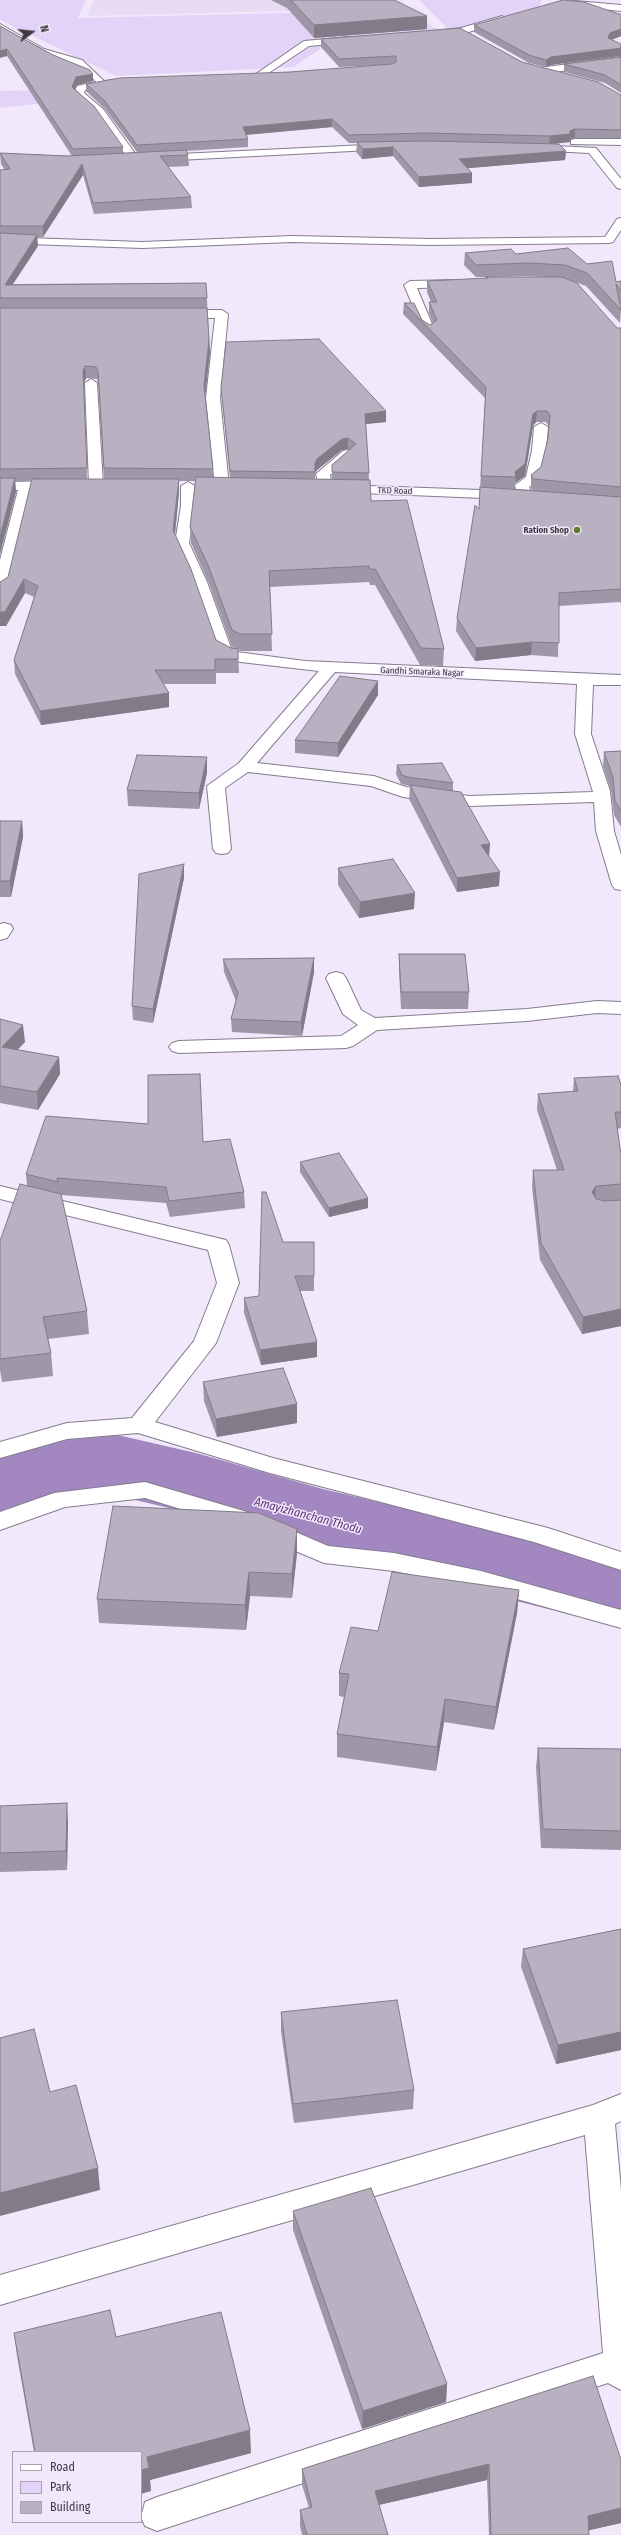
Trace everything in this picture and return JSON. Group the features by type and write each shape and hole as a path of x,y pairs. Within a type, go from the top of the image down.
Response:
{"street":[{"path":"554,5 562,3 621,8"},
{"path":"427,34 462,30 508,18"},
{"path":"0,27 40,51 79,62 95,74 101,84"},
{"path":"462,30 476,38"},
{"path":"258,76 307,43 360,39"},
{"path":"566,78 535,70 621,60"},
{"path":"244,76 277,76"},
{"path":"128,81 81,88 79,94 98,111 134,159"},
{"path":"621,142 544,142 524,146 592,150 621,186"},
{"path":"119,160 336,148 396,147"},
{"path":"609,240 621,221"},
{"path":"0,240 142,245 292,239 430,242 621,240"},
{"path":"429,331 410,285 472,283"},
{"name":"Gandhi Smaraka Nagar","path":"167,314 222,314 213,398 199,486 188,506 182,543 203,589 224,650 232,656 330,668 585,680 621,680"},
{"path":"91,383 96,485"},
{"path":"525,497 522,485 532,480 539,450 541,427"},
{"path":"325,488 323,474 348,454"},
{"path":"0,486 112,485"},
{"path":"0,590 26,486"},
{"path":"199,486 237,486"},
{"name":"TKD Road","path":"310,488 539,498"},
{"path":"222,849 216,786 245,767 330,668"},
{"path":"585,680 586,700 583,734 601,797 605,831 621,886"},
{"path":"245,767 374,781 403,792 469,801 601,797"},
{"path":"336,978 353,1014 372,1024 498,1018 597,1007 621,1008"},
{"path":"179,1047 346,1042 372,1024"},
{"path":"0,1192 84,1214 218,1245 228,1283 205,1342 139,1425"},
{"path":"0,1450 67,1431 139,1425 270,1465 539,1534 621,1561"},
{"path":"0,1521 64,1499 145,1490 245,1520 324,1554 394,1562 481,1580 621,1619"},
{"path":"0,2290 610,2112 620,2369 157,2514"}],"shaded area":[{"path":"94,0 401,0 407,8 87,16"}],"green space":[{"path":"0,0 86,0 78,18 411,10 441,33 328,44 293,67 116,76 0,20"},
{"path":"419,0 542,0 538,9 450,31"},
{"path":"48,90 60,101 0,108 0,91"}],"building":[{"path":"291,0 394,0 427,16 314,25"},
{"path":"563,0 584,2 621,14 621,29 610,33 608,38 621,44 621,48 551,57 546,60 529,55 474,25"},
{"path":"0,26 53,55 90,70 93,74 76,77 72,87 94,106 123,147 73,149 7,49 0,51"},
{"path":"460,28 522,62 598,82 621,95 621,130 575,129 570,131 570,134 550,136 426,133 349,135 332,119 243,127 248,139 137,145 104,100 86,84 120,78 290,72 392,64 396,62 396,56 339,59 321,39"},
{"path":"621,57 621,85 605,75 564,64"},
{"path":"426,141 559,144 566,151 459,159 472,173 419,177 393,147 363,149 357,142"},
{"path":"186,150 188,155 160,156 191,197 93,203 82,164 43,226 0,226 0,170 10,169 0,153 68,156"},
{"path":"0,233 37,235 5,285 206,283 207,298 0,298"},
{"path":"568,248 587,264 612,261 616,282 621,281 621,291 616,284 621,310 587,273 565,265 528,263 476,265 465,253 511,249 516,254"},
{"path":"486,277 562,277 577,283 617,328 621,328 621,487 533,479 531,475 541,467 548,438 550,415 547,411 537,411 533,414 525,464 515,472 516,477 481,476 486,387 404,303 414,303 422,320 430,325 437,320 429,302 437,302 427,281 488,278"},
{"path":"0,308 207,308 209,340 204,386 213,469 104,468 98,371 96,367 85,366 83,371 87,468 0,469"},
{"path":"319,339 386,411 365,414 369,473 332,472 332,465 356,444 348,438 342,439 317,459 315,463 315,472 230,471 221,388 226,342"},
{"path":"196,477 370,480 371,501 407,500 444,649 421,648 375,569 370,569 369,566 269,571 272,634 240,634 232,630 208,565 190,527"},
{"path":"0,478 15,478 0,537"},
{"path":"32,479 179,479 173,530 191,569 216,640 231,648 238,649 238,659 215,659 215,670 155,670 169,693 40,711 14,660 38,586 24,579 5,612 0,612 0,582 8,577"},
{"path":"480,487 621,497 621,589 559,593 559,643 532,642 476,648 457,618 475,505 479,509"},
{"path":"340,676 378,681 338,743 295,740"},
{"path":"621,751 621,811 615,801 613,777 604,752"},
{"path":"137,755 207,757 199,793 127,790"},
{"path":"442,763 453,783 407,777 402,775 397,765"},
{"path":"410,785 461,792 490,844 481,845 500,872 457,878"},
{"path":"0,821 22,821 10,881 0,881"},
{"path":"393,859 415,893 360,902 338,868"},
{"path":"184,864 153,1009 132,1006 139,874"},
{"path":"399,954 465,954 469,992 401,992"},
{"path":"314,958 301,1022 231,1019 238,993 223,959"},
{"path":"0,1019 23,1025 2,1047 59,1057 37,1092 0,1086"},
{"path":"200,1074 203,1142 230,1139 244,1192 169,1201 166,1187 57,1178 58,1182 26,1174 46,1116 148,1124 148,1075"},
{"path":"618,1076 621,1085 621,1112 615,1112 621,1155 621,1184 596,1186 592,1192 596,1199 605,1201 621,1200 621,1309 583,1317 541,1243 533,1170 564,1170 538,1094 578,1091 574,1078"},
{"path":"339,1153 368,1198 329,1208 300,1162"},
{"path":"20,1184 61,1194 87,1311 43,1317 51,1353 0,1359 0,1241"},
{"path":"262,1192 266,1192 283,1242 314,1242 314,1276 295,1276 317,1342 260,1350 244,1298 259,1296"},
{"path":"283,1368 297,1404 216,1419 203,1382"},
{"path":"113,1506 259,1513 297,1529 292,1574 249,1572 245,1605 97,1599"},
{"path":"392,1572 519,1590 496,1707 445,1699 437,1747 337,1734 349,1674 339,1673 351,1627 378,1631"},
{"path":"538,1748 621,1749 621,1831 543,1829"},
{"path":"67,1803 66,1851 0,1853 0,1806"},
{"path":"621,1929 621,2032 558,2045 523,1949"},
{"path":"397,2000 414,2090 293,2104 281,2012"},
{"path":"34,2029 50,2092 76,2085 98,2168 0,2193 0,2038"},
{"path":"371,2188 447,2384 363,2411 293,2211"},
{"path":"110,2310 116,2337 221,2312 250,2430 147,2457 149,2468 142,2470 142,2451 35,2451 14,2333"},
{"path":"593,2376 621,2460 621,2508 588,2516 589,2535 491,2535 489,2464 375,2491 388,2535 307,2535 300,2510 312,2507 302,2469"}],"waterway":[{"name":"Amayizhanchan Thodu","path":"0,1492 87,1458 196,1484 323,1521 621,1593"}],"place":[{"name":"Ration Shop","path":"577,530"}]}
